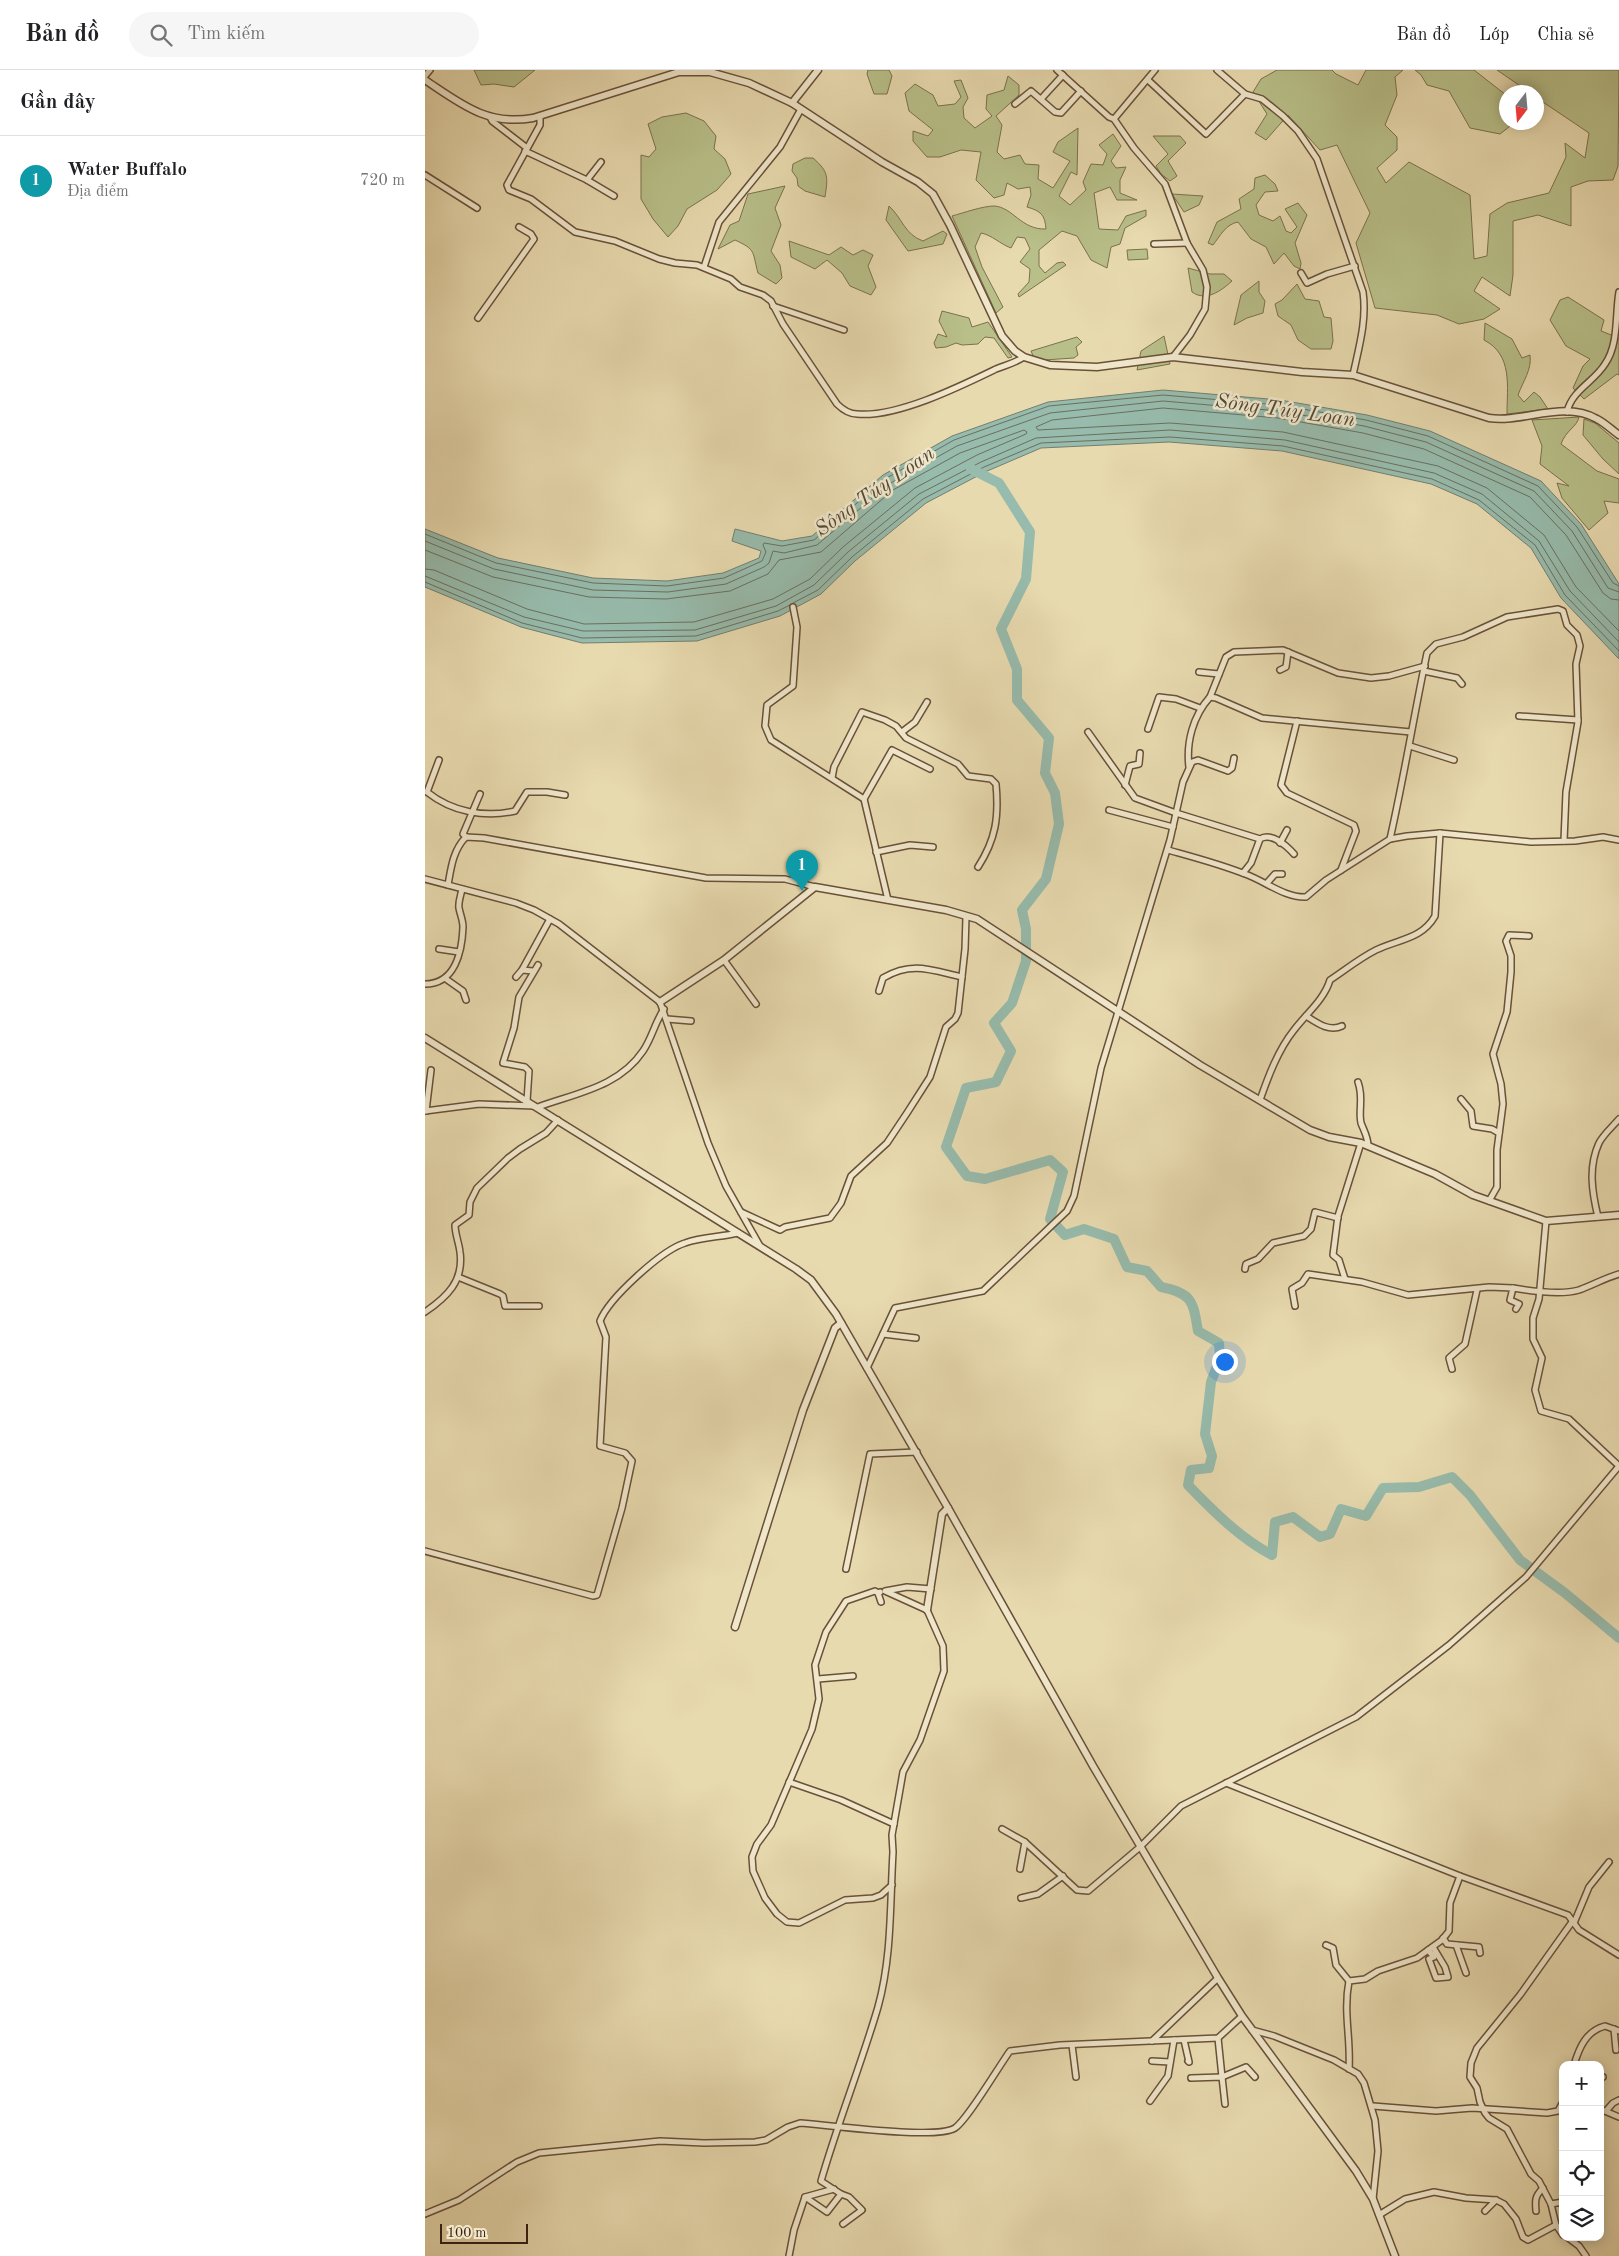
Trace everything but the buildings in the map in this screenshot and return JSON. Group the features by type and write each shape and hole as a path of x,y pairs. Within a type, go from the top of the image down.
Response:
{"street":[{"path":"430,70 425,78 466,107 490,117 514,121 540,116 679,72 710,72 731,77 749,83 792,103 882,162 918,182 933,194 951,225 1002,336 1015,351 1024,357 1050,366 1097,367 1173,357 1302,372 1353,375 1489,418 1506,419 1567,412 1595,418 1619,435"},
{"path":"792,103 818,70"},
{"path":"1057,70 1109,117 1114,119 1165,184 1187,243 1203,270 1207,287 1207,301 1190,335 1173,357"},
{"path":"1114,119 1155,70"},
{"path":"1217,70 1245,94 1262,99 1283,116 1298,131 1317,159 1355,266 1365,306 1363,327 1353,375"},
{"path":"1041,99 1063,75"},
{"path":"1148,80 1206,134 1245,94"},
{"path":"1015,104 1029,91 1055,112 1061,113 1081,91"},
{"path":"704,267 719,222 775,154 801,109"},
{"path":"540,116 540,125 508,182 507,188 511,192 531,200 566,227 583,234 615,241 659,259 704,267 731,280 740,287 763,295 773,306 837,404 847,412 855,414 872,413 905,406 978,379 1024,357"},
{"path":"490,117 492,121 526,150 587,180 614,196"},
{"path":"587,180 601,162"},
{"path":"425,175 477,208"},
{"path":"479,318 534,239 531,234 519,227"},
{"path":"1154,244 1187,243"},
{"path":"1301,273 1307,283 1327,274 1355,266"},
{"path":"1567,412 1572,397 1607,363 1614,341 1619,292"},
{"path":"773,306 844,330"},
{"path":"793,607 797,627 793,686 767,705 765,726 771,740 864,799"},
{"path":"1390,839 1427,653 1436,644 1463,637 1507,616 1561,610 1567,625 1579,640 1576,672 1579,695 1578,720 1566,792 1564,841"},
{"path":"1190,768 1188,747 1200,708 1210,697 1226,657 1231,653 1277,650 1288,652 1338,673 1354,677 1389,676 1424,669 1457,678 1462,684"},
{"path":"1281,670 1286,667 1288,652"},
{"path":"1199,672 1219,674"},
{"path":"1148,729 1159,697 1176,699 1200,708"},
{"path":"1210,697 1262,718 1411,732"},
{"path":"902,732 915,722 927,702"},
{"path":"832,778 834,767 862,712 885,720 902,732 906,738 958,764 967,776 991,779 995,782 998,812 990,849 978,867"},
{"path":"1519,716 1578,720"},
{"path":"1297,721 1281,785 1287,793 1354,825 1355,831 1341,870"},
{"path":"1087,732 1135,798 1260,840"},
{"path":"1410,746 1454,760"},
{"path":"888,900 864,799 892,750 930,770"},
{"path":"1125,785 1130,766 1139,764 1140,753"},
{"path":"867,1368 895,1308 983,1291 1067,1211 1074,1196 1095,1093 1168,850 1183,782 1192,762 1198,760 1228,771 1232,768 1234,758"},
{"path":"439,760 427,792 444,803 471,813 515,811 527,792 547,792 565,795"},
{"path":"465,837 463,834 480,794"},
{"path":"1109,810 1173,828"},
{"path":"1280,843 1287,830"},
{"path":"1259,1100 1271,1071 1292,1031 1327,988 1330,980 1377,950 1418,935 1430,925 1435,916 1440,833"},
{"path":"1168,850 1243,873 1267,882 1283,892 1306,897 1326,880 1390,839 1440,833 1531,842 1603,837 1619,840"},
{"path":"1243,873 1251,863 1260,840 1266,836 1280,843 1294,854"},
{"path":"449,885 453,860 460,843 465,837"},
{"path":"465,837 484,838 706,878 785,879 815,887 946,910 977,920 1200,1065 1310,1130 1329,1138 1365,1145 1435,1174 1473,1195 1546,1221 1619,1215"},
{"path":"876,852 910,845 933,847"},
{"path":"1267,882 1275,874 1282,874"},
{"path":"425,880 517,903 550,919 660,1002 705,1134 726,1186 760,1246"},
{"path":"660,1002 724,960 815,887"},
{"path":"425,984 438,984 446,979 454,968 459,952 463,924 459,906 462,889"},
{"path":"741,1212 780,1230 785,1227 830,1218 841,1203 851,1176 887,1143 930,1077 945,1027 955,1019 958,1013 966,917"},
{"path":"516,977 523,970 550,919"},
{"path":"1489,1201 1497,1188 1497,1150 1503,1104 1501,1084 1493,1054 1507,1012 1511,956 1506,941 1509,935 1529,936"},
{"path":"439,949 459,952"},
{"path":"724,960 756,1004"},
{"path":"527,1101 529,1070 503,1063 514,1028 519,997 538,965"},
{"path":"879,992 883,978 894,972 909,971 919,966 962,977"},
{"path":"523,970 533,972"},
{"path":"446,979 463,991 466,1000"},
{"path":"431,1070 426,1111 479,1104 537,1107 605,1085 623,1074 645,1048 663,1009"},
{"path":"1306,1016 1325,1027 1337,1029 1342,1026"},
{"path":"667,1019 691,1021"},
{"path":"425,1038 760,1246 811,1280 841,1322 917,1452 1140,1847 1218,1978 1242,2016 1356,2171 1373,2199 1395,2256"},
{"path":"1345,1279 1339,1260 1333,1255 1338,1218 1367,1136 1361,1122 1362,1095 1358,1082"},
{"path":"1461,1099 1471,1111 1473,1126 1492,1129 1499,1134"},
{"path":"1598,1216 1593,1198 1591,1174 1599,1143 1619,1119"},
{"path":"425,1312 449,1294 458,1277 461,1261 455,1225 469,1215 472,1195 508,1158 546,1133 558,1120"},
{"path":"1245,1269 1246,1264 1258,1259 1273,1243 1304,1236 1311,1229 1315,1212 1338,1218"},
{"path":"1002,1829 1025,1842 1077,1890 1088,1892 1140,1847 1181,1806 1356,1717 1449,1645 1526,1577 1619,1466 1569,1419 1541,1411 1535,1390 1542,1358 1533,1339 1533,1318 1539,1293 1546,1221"},
{"path":"425,1551 597,1596 622,1508 632,1461 625,1453 600,1446 606,1337 600,1321 603,1314 616,1298 663,1254 688,1242 738,1233"},
{"path":"1295,1306 1292,1289 1302,1283 1308,1274 1345,1279 1408,1295 1477,1290 1489,1287 1513,1288 1539,1293 1579,1290 1619,1274"},
{"path":"458,1277 500,1294 503,1296 505,1306 539,1306"},
{"path":"1513,1288 1510,1300 1519,1304 1516,1309"},
{"path":"1452,1369 1449,1358 1465,1344 1477,1290"},
{"path":"735,1627 803,1410 835,1328 841,1322"},
{"path":"883,1334 916,1338"},
{"path":"846,1569 870,1454 917,1452"},
{"path":"843,2224 862,2210 849,2197 841,2194 821,2180 837,2126 878,2006 887,1959 894,1824 903,1772 920,1740 944,1671 943,1646 927,1610 942,1514 948,1508"},
{"path":"891,1885 881,1895 873,1898 845,1900 799,1923 787,1922 777,1914 765,1898 753,1871 752,1857 757,1844 771,1825 816,1715 819,1698 815,1665 820,1646 826,1632 846,1601 875,1591 878,1593 907,1587 931,1589"},
{"path":"885,1591 927,1610"},
{"path":"878,1593 881,1602"},
{"path":"818,1679 853,1676"},
{"path":"789,1782 841,1800 894,1824"},
{"path":"1227,1783 1265,1800 1285,1806 1460,1876 1568,1915 1579,1930 1619,1955"},
{"path":"1020,1869 1025,1842"},
{"path":"1559,2229 1556,2225 1551,2204 1543,2188 1531,2174 1511,2134 1503,2126 1489,2118 1483,2108 1477,2088 1470,2077 1474,2053 1521,1995 1573,1922 1589,1887 1609,1862"},
{"path":"1021,1898 1038,1894 1063,1876"},
{"path":"1349,1981 1365,1980 1379,1971 1417,1958 1443,1938 1449,1931 1450,1903 1460,1876"},
{"path":"1443,1938 1447,1944 1479,1947 1480,1953"},
{"path":"1327,1945 1333,1948 1336,1965 1349,1981"},
{"path":"1456,1945 1466,1973"},
{"path":"1431,1949 1445,1967 1448,1977 1437,1978 1429,1959 1434,1957 1431,1949"},
{"path":"1152,2041 1218,1978"},
{"path":"1349,1981 1345,2000 1350,2054 1349,2069"},
{"path":"425,2214 459,2200 517,2162 539,2153 660,2140 705,2143 755,2142 767,2140 800,2122 917,2133 946,2132 961,2123 1010,2050 1218,2038 1242,2016"},
{"path":"1575,2061 1579,2046 1590,2034 1605,2026 1617,2030 1616,2050"},
{"path":"1252,2030 1275,2036 1358,2074 1364,2083 1373,2106 1378,2151 1373,2199"},
{"path":"1218,2038 1225,2104"},
{"path":"1150,2101 1168,2076 1174,2040"},
{"path":"1184,2040 1188,2061"},
{"path":"1072,2045 1076,2076"},
{"path":"1152,2061 1170,2062"},
{"path":"1191,2078 1222,2077 1246,2067 1255,2076"},
{"path":"1604,2109 1619,2100"},
{"path":"1373,2106 1436,2111 1483,2108 1547,2113 1558,2111 1561,2106"},
{"path":"1604,2110 1619,2117"},
{"path":"1536,2210 1535,2199 1537,2193 1543,2188"},
{"path":"805,2197 834,2189"},
{"path":"1379,2215 1405,2199 1434,2192 1466,2198 1496,2200 1504,2204 1516,2219 1523,2237 1528,2240 1556,2225"},
{"path":"805,2197 827,2212 841,2194"},
{"path":"789,2256 791,2238 805,2197"},
{"path":"1485,2211 1496,2200"},
{"path":"1551,2204 1559,2203"},
{"path":"1572,2241 1579,2246 1586,2256"}],"green space":[{"path":"474,70 535,70 514,87 494,84 481,85"},
{"path":"868,70 889,70 892,76 887,94 874,94 867,74"},
{"path":"1277,70 1332,70 1358,85 1366,70 1403,70 1395,77 1397,95 1385,125 1397,137 1397,150 1377,168 1386,183 1409,162 1470,195 1474,259 1487,256 1490,214 1507,203 1549,193 1566,157 1565,143 1585,158 1589,133 1544,103 1544,85 1519,85 1497,70 1619,70 1618,166 1613,180 1588,181 1571,187 1571,226 1538,215 1513,221 1513,275 1510,296 1482,277 1474,291 1500,309 1484,319 1459,324 1437,315 1375,308 1356,243 1370,213 1337,145 1320,150 1288,115 1266,140 1255,133 1267,114 1253,92 1261,79"},
{"path":"1415,70 1474,70 1499,90 1499,130 1505,130 1500,134 1470,128 1449,91 1427,85 1421,75"},
{"path":"1008,76 1019,85 1019,95 996,116 1002,125 997,152 1004,159 1020,155 1025,164 1039,165 1038,179 1053,188 1070,161 1053,152 1058,142 1078,128 1077,175 1071,172 1059,196 1070,205 1086,190 1083,182 1091,164 1103,165 1107,154 1099,145 1113,134 1121,146 1111,161 1116,168 1126,167 1120,180 1120,193 1137,200 1117,200 1110,187 1094,193 1099,229 1118,230 1126,216 1146,210 1146,216 1125,228 1120,244 1111,247 1107,268 1091,260 1077,236 1062,231 1039,250 1039,266 1045,273 1057,263 1063,262 1066,265 1019,297 1018,294 1029,282 1030,269 1020,262 1030,249 1025,238 1017,237 1011,248 981,233 975,247 982,267 1003,307 996,313 952,216 979,208 994,206 1007,210 1030,226 1037,228 1046,229 1045,220 1039,212 1027,207 1031,195 1030,187 1018,189 1007,183 1004,195 994,198 976,180 981,152 961,150 940,157 927,157 913,141 913,131 928,136 933,130 909,111 905,93 915,84 933,95 938,106 955,104 961,97 954,81 961,80 968,98 963,107 964,118 975,128 992,116 986,109 987,95 1004,90"},
{"path":"686,113 704,121 716,136 714,149 725,159 731,174 717,190 687,209 678,226 668,237 653,219 641,199 641,155 649,157 656,149 648,124 662,117"},
{"path":"1153,136 1180,136 1186,143 1168,161 1177,176 1170,181 1161,174 1156,166 1168,154"},
{"path":"805,158 813,158 825,171 827,184 825,197 805,191 798,186 797,178 792,171 793,164"},
{"path":"1265,175 1275,184 1278,191 1265,192 1256,205 1259,215 1273,221 1280,216 1286,231 1291,233 1297,227 1285,209 1298,203 1307,215 1295,243 1301,263 1300,269 1294,266 1284,253 1274,264 1266,247 1251,239 1238,222 1227,228 1213,245 1208,243 1217,222 1241,209 1239,199 1254,189 1255,178"},
{"path":"785,186 775,208 781,225 771,251 780,265 782,278 776,284 758,273 753,252 747,246 735,240 718,249 730,225 739,221 748,194"},
{"path":"1172,194 1203,196 1199,205 1184,212"},
{"path":"889,206 908,230 923,241 943,231 947,234 943,244 908,251 886,220"},
{"path":"789,241 829,255 841,247 853,255 863,250 873,255 868,266 876,287 871,295 850,286 842,273 827,260 815,269 791,257"},
{"path":"1147,249 1148,259 1128,260 1127,250"},
{"path":"1188,268 1210,274 1224,274 1232,281 1208,296 1197,295 1192,292"},
{"path":"1259,281 1259,292 1265,301 1263,313 1234,325 1241,295"},
{"path":"1297,284 1305,299 1319,301 1324,317 1331,318 1333,341 1331,349 1311,349 1298,340 1291,325 1278,316 1275,304 1282,300"},
{"path":"1568,297 1604,320 1601,331 1619,338 1619,375 1617,374 1584,399 1573,388 1583,366 1590,359 1566,346 1550,320 1560,300"},
{"path":"942,311 969,318 972,327 988,322 1012,357 1008,358 994,338 985,337 978,344 962,345 956,343 936,348 934,343 938,334 947,337 939,321"},
{"path":"1485,323 1512,339 1522,358 1530,355 1528,371 1518,395 1524,402 1534,392 1548,409 1507,414 1507,382 1504,363 1500,354 1484,340"},
{"path":"1164,336 1170,364 1137,370 1141,351"},
{"path":"1077,337 1082,342 1076,347 1078,355 1074,358 1044,360 1034,358 1031,351"},
{"path":"1579,417 1561,444 1597,471 1619,479 1619,503 1604,501 1608,513 1589,530 1562,498 1557,483 1569,486 1540,464 1542,446 1532,420"},
{"path":"1584,419 1595,423 1619,443 1619,474 1603,459 1583,435"}],"water":[{"name":"Sông Túy Loan","path":"1163,390 1280,400 1367,415 1430,431 1541,481 1581,524 1619,584 1619,659 1561,598 1531,548 1477,504 1431,484 1282,451 1169,442 1041,448 985,472 926,503 855,561 821,594 780,616 697,641 582,643 521,627 425,587 425,529 498,558 593,578 667,581 723,573 759,558 761,551 732,541 735,529 782,541 812,536 883,475 952,436 1048,402"}],"waterway":[{"path":"971,469 999,483 1030,532 1026,579 1001,629 1017,669 1017,700 1049,738 1045,773 1055,793 1059,824 1046,879 1022,910 1026,929 1026,961 1012,1003 994,1023 1011,1051 996,1082 966,1088 946,1147 967,1176 985,1179 1050,1160 1063,1172 1050,1219 1065,1235 1084,1229 1114,1239 1127,1267 1147,1271 1161,1287 1180,1292 1190,1300 1195,1313 1198,1331 1219,1343 1220,1358 1211,1382 1205,1434 1212,1456 1209,1468 1191,1470 1188,1485 1217,1514 1249,1541 1272,1555 1275,1522 1293,1517 1320,1537 1330,1534 1341,1509 1366,1516 1383,1488 1419,1487 1452,1477 1470,1495 1520,1560 1565,1593 1619,1638"}],"place":[{"name":"Water Buffalo","path":"802,891"}]}
